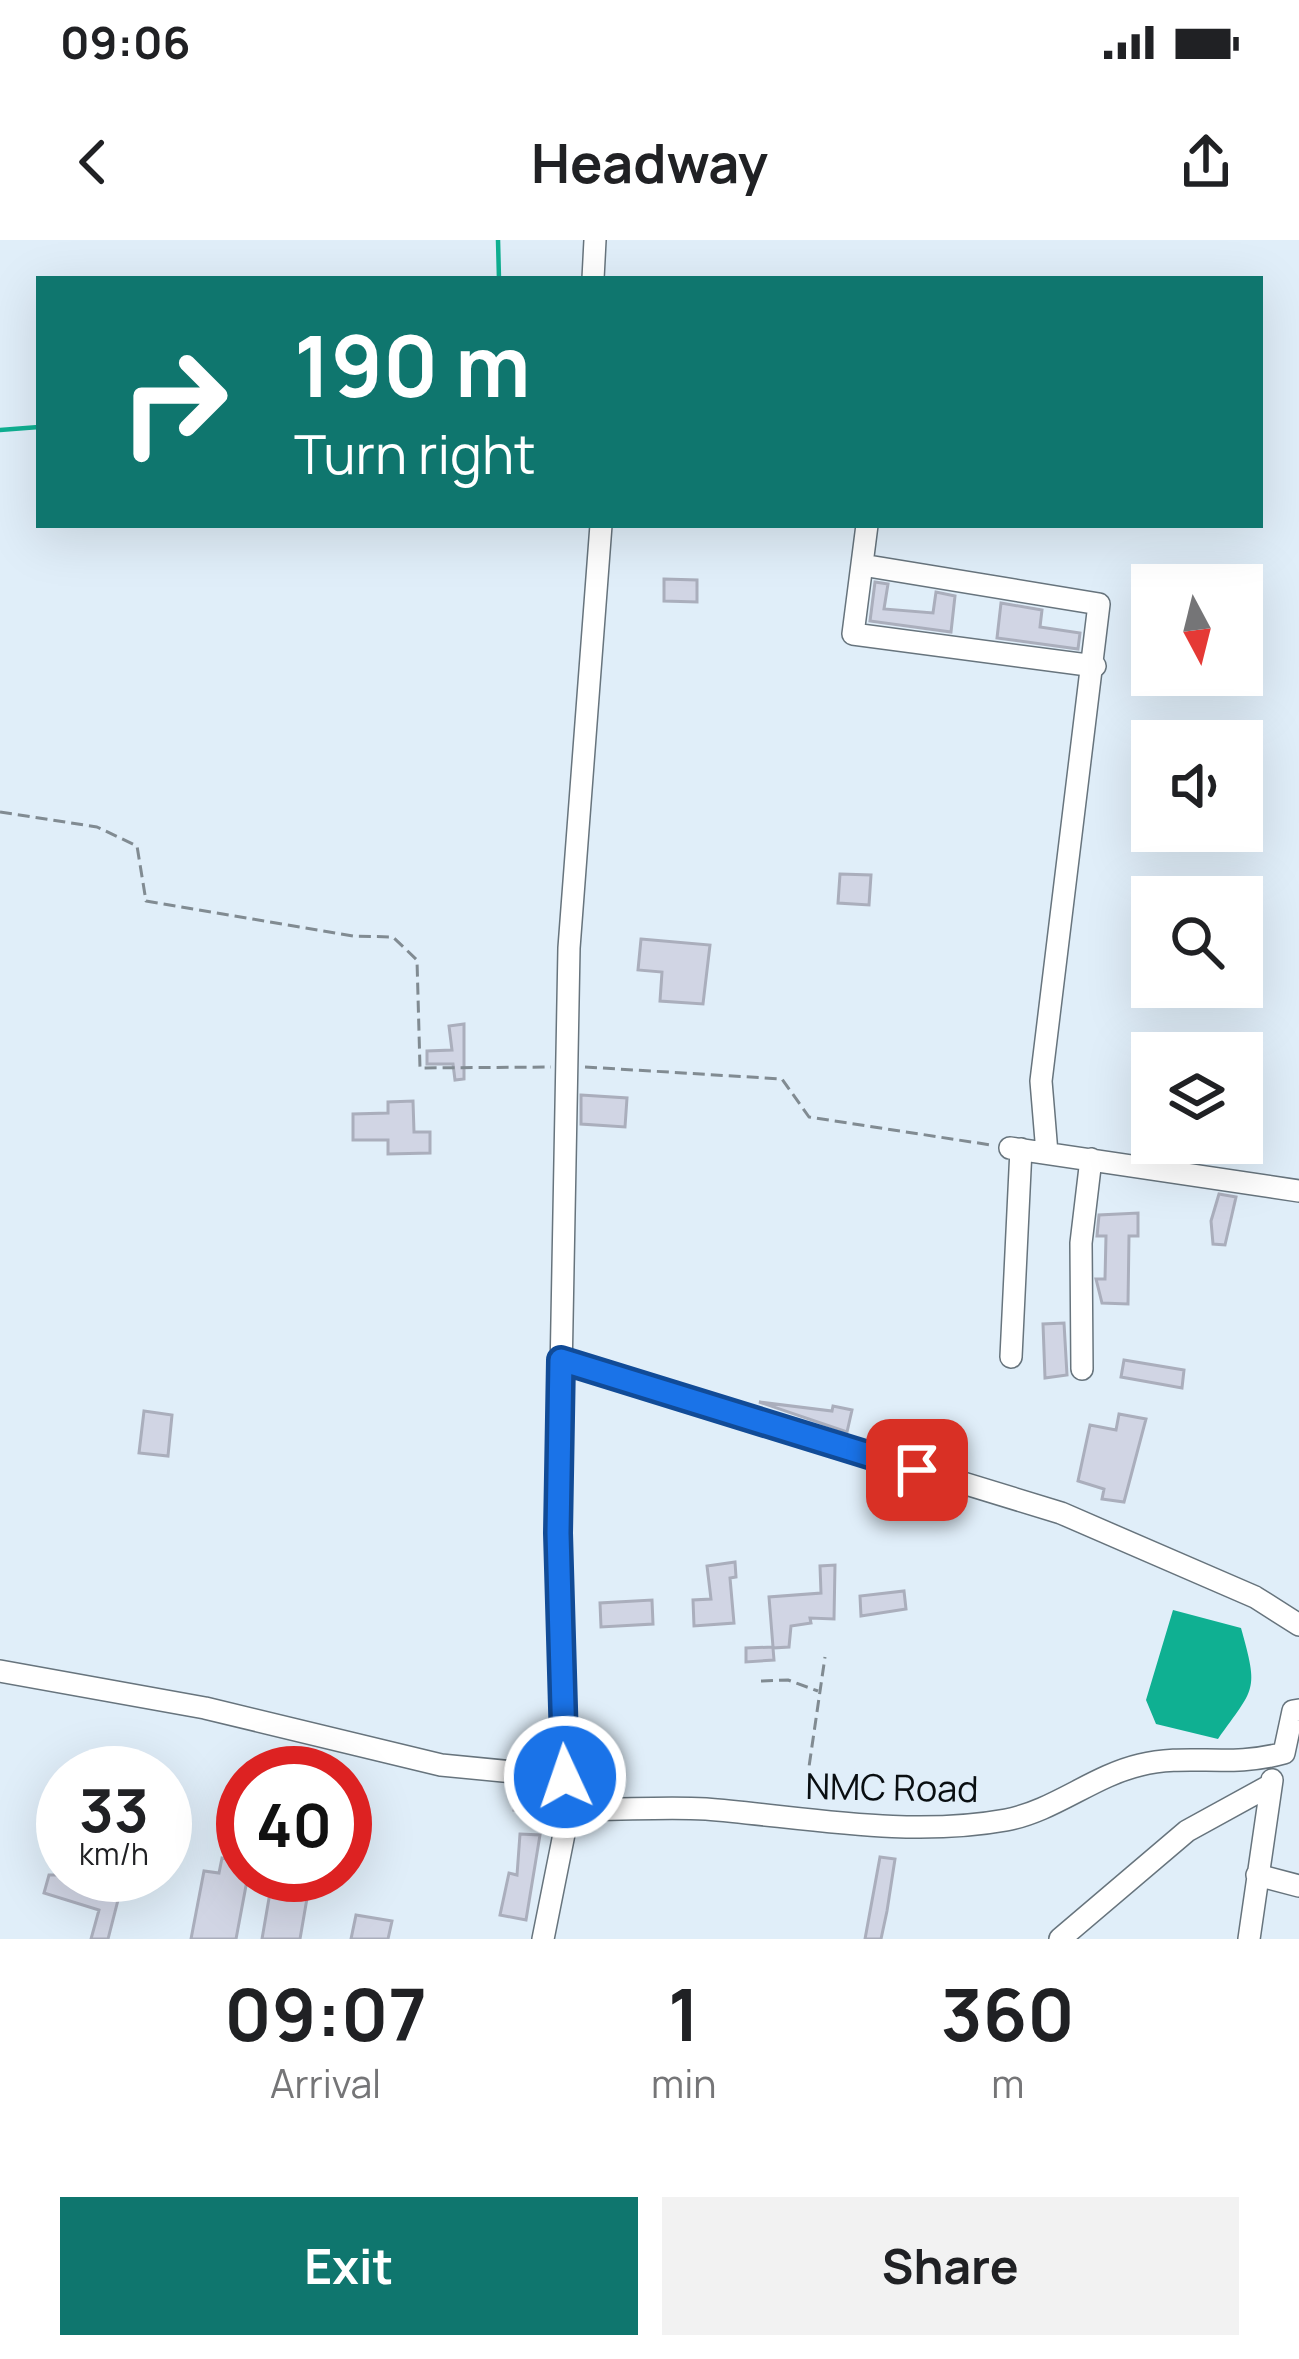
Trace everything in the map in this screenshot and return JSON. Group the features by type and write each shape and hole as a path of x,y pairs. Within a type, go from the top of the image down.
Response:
{"street":[{"path":"593,276 595,240"},
{"path":"543,1939 569,1810 558,1533 567,1066 572,885 581,829 601,528"},
{"path":"867,528 853,634 1095,666"},
{"path":"862,565 1099,604 1041,1082 1047,1153"},
{"path":"1011,1357 1016,1149 1299,1191"},
{"path":"1082,1369 1081,1243 1090,1159"},
{"path":"561,1360 811,1441 1061,1514 1255,1597 1299,1624"},
{"path":"0,1671 206,1708 441,1765 565,1777"},
{"path":"1249,1939 1269,1786 1297,1706"},
{"name":"NMC Road","path":"569,1810 702,1809 920,1826 1009,1820 1049,1807 1136,1765 1168,1760 1244,1764 1284,1753"},
{"path":"1060,1939 1187,1831 1269,1786"},
{"path":"1257,1876 1299,1886"}],"path":[{"path":"0,812 98,827 137,845 146,901 353,936 393,937 417,960 420,1068 567,1066 782,1079 809,1117 1016,1149"},
{"path":"801,1820 825,1658"},
{"path":"760,1681 788,1680 820,1691"}],"shaded area":[{"path":"1173,1610 1241,1628 1250,1688 1218,1739 1156,1724 1146,1700"}],"building":[{"path":"664,579 697,580 697,602 664,601"},
{"path":"875,582 888,584 884,609 933,613 936,592 955,596 951,632 870,621"},
{"path":"1001,603 1042,610 1040,627 1080,633 1078,649 997,638"},
{"path":"840,874 871,875 869,905 838,903"},
{"path":"641,939 710,945 703,1004 660,1001 662,972 638,970"},
{"path":"464,1024 464,1079 455,1080 453,1064 427,1064 427,1051 452,1050 449,1026"},
{"path":"581,1095 627,1098 625,1127 581,1124"},
{"path":"413,1101 414,1132 430,1132 430,1153 388,1154 388,1140 353,1140 353,1114 388,1113 388,1102"},
{"path":"1219,1194 1236,1197 1225,1245 1213,1244 1211,1221"},
{"path":"1138,1213 1138,1236 1129,1236 1128,1304 1102,1303 1096,1279 1105,1279 1106,1236 1097,1236 1099,1215"},
{"path":"1064,1323 1067,1375 1045,1378 1043,1324"},
{"path":"1124,1360 1184,1370 1182,1388 1121,1377"},
{"path":"759,1402 832,1411 833,1406 852,1410 847,1432"},
{"path":"144,1411 172,1415 168,1456 139,1453"},
{"path":"1119,1414 1146,1419 1124,1502 1102,1499 1104,1489 1078,1481 1090,1425 1116,1430"},
{"path":"735,1562 736,1577 730,1578 734,1623 694,1626 693,1600 711,1599 707,1566"},
{"path":"835,1565 834,1619 810,1618 811,1623 791,1626 789,1647 773,1648 774,1660 746,1662 746,1648 773,1647 769,1597 821,1593 820,1566"},
{"path":"904,1591 906,1609 861,1616 860,1596"},
{"path":"652,1600 653,1624 601,1627 600,1603"},
{"path":"516,1788 550,1791 549,1812 514,1810"},
{"path":"520,1834 540,1835 526,1920 500,1915 509,1873 517,1875"},
{"path":"880,1857 895,1859 887,1911 881,1939 865,1939"},
{"path":"204,1871 216,1873 216,1902 243,1902 236,1939 191,1939"},
{"path":"73,1902 117,1902 108,1939 91,1939 99,1910"},
{"path":"268,1902 306,1902 300,1939 262,1939"},
{"path":"356,1915 392,1921 388,1939 351,1939"}],"waterway":[{"path":"498,240 499,276"},
{"path":"0,430 36,427"}],"route":[{"path":"565,1777 559,1662 561,1360 917,1470"}]}
